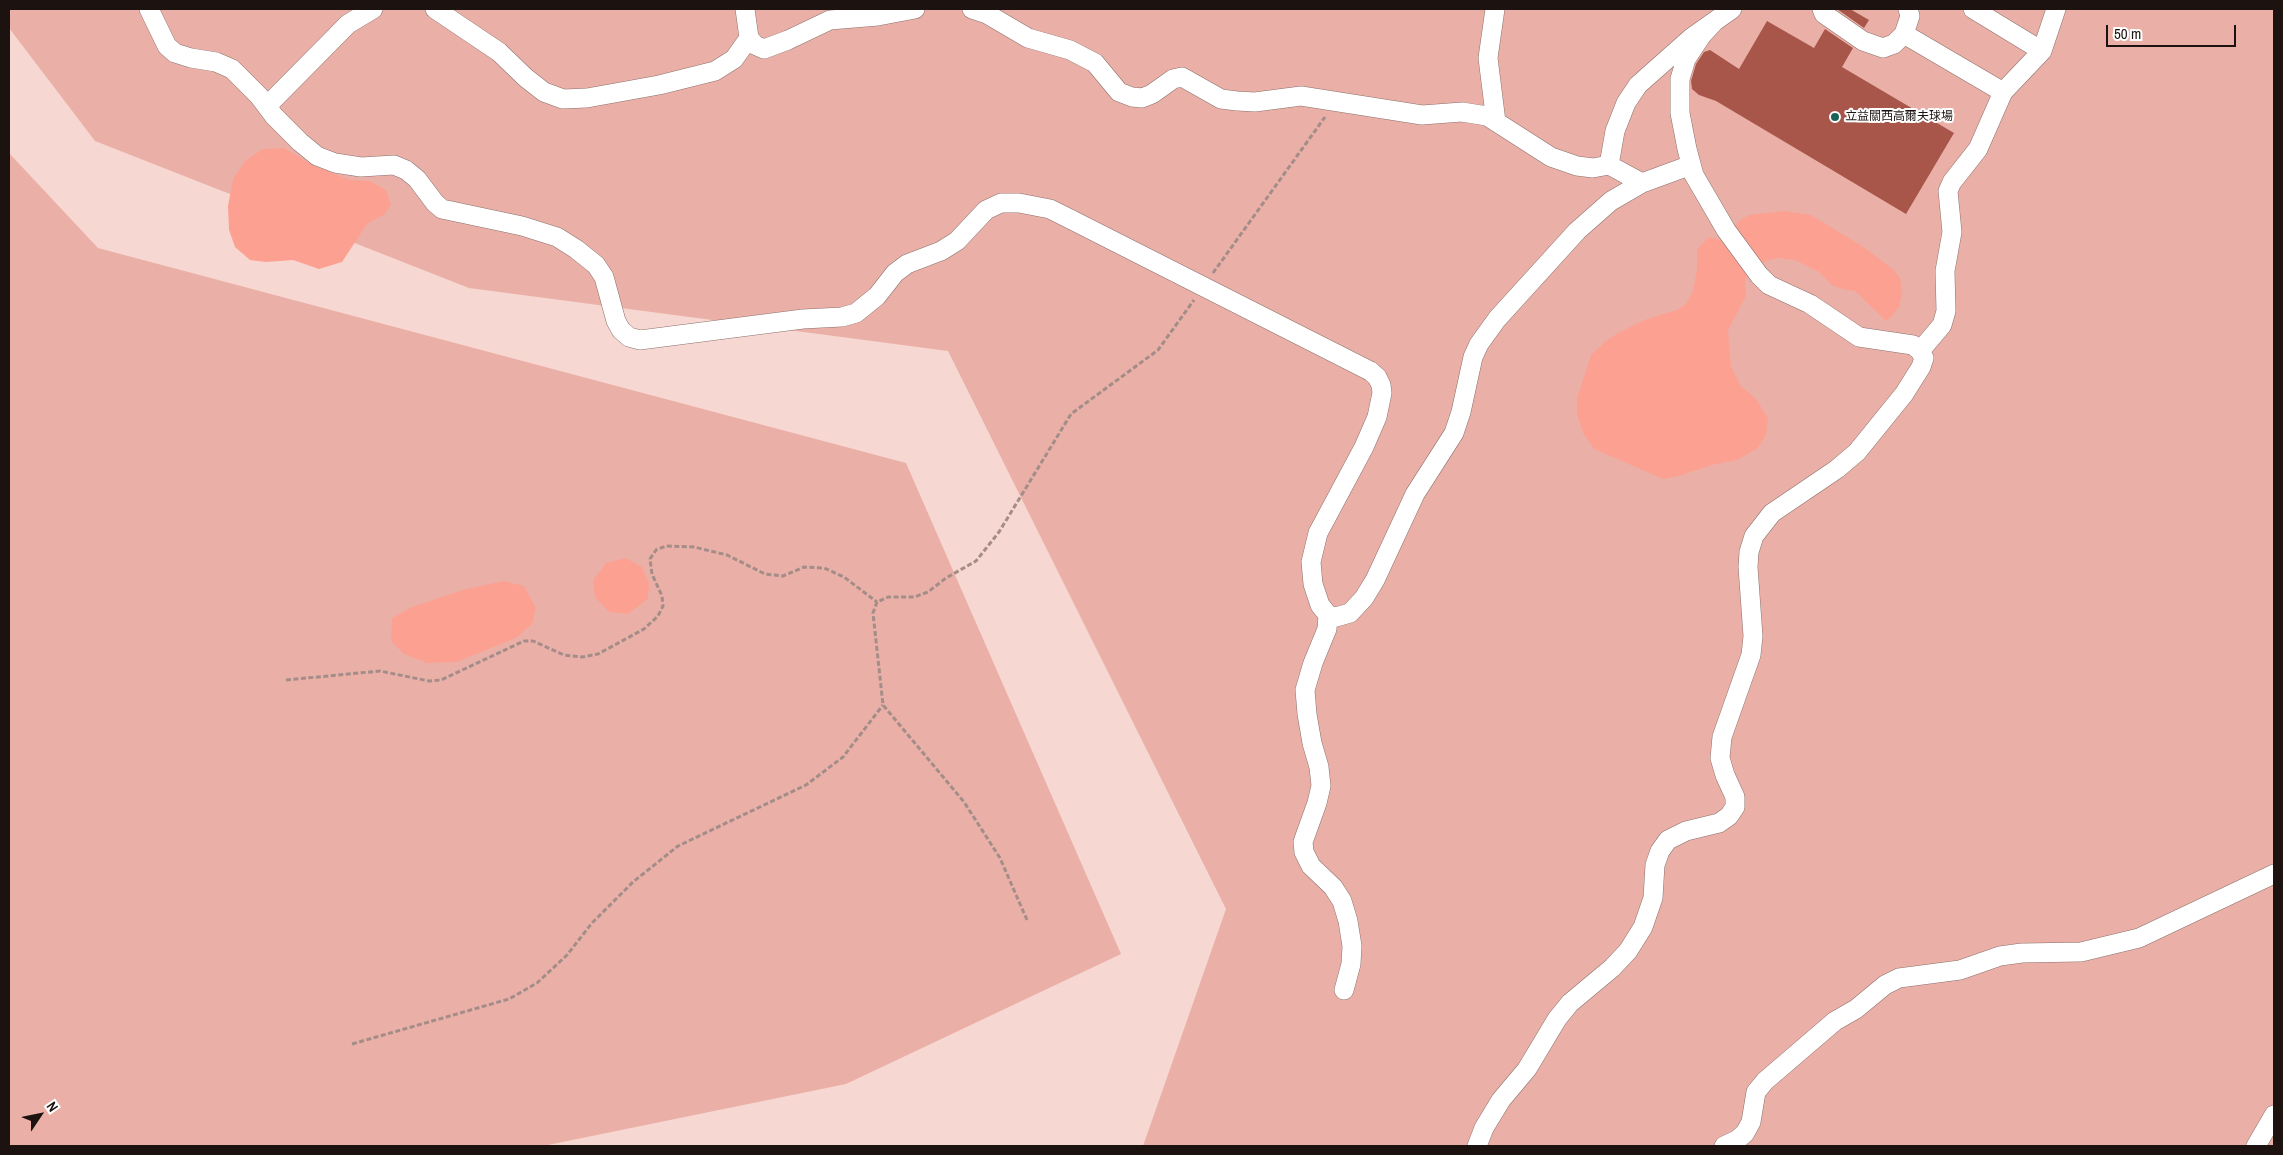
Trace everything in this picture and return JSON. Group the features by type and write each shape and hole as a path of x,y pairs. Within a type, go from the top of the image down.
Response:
{"lane":[{"path":"149,9 167,46 175,53 216,62 232,69 300,142 317,156 335,163 361,167 394,165 406,170 417,179 435,203 442,209 522,226 557,237 576,249 596,264 604,277 616,321 621,330 629,337 640,340 856,313 877,296 895,273 907,264 941,251 957,241 986,210 1001,203 1019,203 1050,209 1370,371 1381,385 1382,393 1377,417 1364,447 1318,533 1311,562 1313,584 1320,605 1328,615 1336,617 1350,613 1364,598 1375,580 1415,494 1454,433 1461,412 1473,357 1497,319 1577,231 1611,201 1642,183 1691,165"},
{"path":"267,106 348,24 373,9"},
{"path":"435,9 499,52 544,92 563,99 587,98 715,71 734,59 749,38"},
{"path":"745,9 749,38 755,45 764,49 830,20 878,16 915,9"},
{"path":"972,9 986,14 1028,38 1070,50 1095,63 1119,92 1132,97 1142,98 1152,94 1173,79 1182,78 1220,99 1255,102 1301,96 1422,115 1462,112 1488,116 1550,157 1577,166 1593,168 1609,165 1642,183"},
{"path":"1495,9 1488,58 1496,122"},
{"path":"1609,165 1615,131 1626,103 1638,85 1691,38 1732,9"},
{"path":"1822,9 1824,14 1863,41 1883,48 1894,44 1904,34 1910,16 1908,9"},
{"path":"1973,9 2042,51"},
{"path":"1920,351 1942,325 1946,311 1945,271 1952,232 1948,191 1952,182 1978,149 2003,92 2042,51 2056,9"},
{"path":"1477,1146 1484,1128 1500,1100 1527,1069 1557,1019 1570,1003 1612,968 1628,951 1644,926 1653,898 1656,865 1660,851 1668,840 1686,831 1719,823 1729,816 1735,807 1735,797 1720,758 1722,737 1751,655 1753,636 1748,567 1749,552 1754,536 1772,513 1837,469 1857,452 1904,394 1921,368 1924,358 1920,351 1913,346 1900,342 1876,341 1859,337 1810,304 1769,285 1759,275 1726,230 1694,175 1680,113 1680,79 1686,59 1702,35 1714,22"},
{"path":"1904,34 2003,92"},
{"path":"1328,615 1327,629 1313,663 1305,690 1306,714 1319,767 1321,786 1303,842 1304,852 1310,866 1333,886 1342,901 1348,921 1352,946 1351,964 1344,990"},
{"path":"1724,1146 1737,1140 1745,1133 1751,1122 1756,1092 1764,1081 1835,1021 1856,1009 1892,982 1910,976 1960,970 2007,955 2060,950 2081,952 2139,938 2274,874"},
{"path":"2256,1146 2274,1115"}],"path":[{"path":"1210,277 1336,100"},
{"path":"1027,920 1000,858 964,802 883,705 873,612 877,602 888,597 914,598 928,592 946,578 976,561 999,532 1071,414 1158,350 1199,293"},
{"path":"286,680 380,671 429,681 441,680 524,640 533,641 564,655 582,657 598,654 644,629 658,616 663,606 662,596 652,574 650,559 656,550 666,546 694,547 727,555 765,574 783,576 804,567 824,568 844,577 877,602"},
{"path":"352,1044 509,999 537,983 567,955 592,923 633,882 678,846 806,785 843,757 883,705"}],"shaded area":[{"name":"立益關西高爾夫球場","path":"9,9 2274,9 2274,1146 1143,1146 1226,909 948,351 469,288 95,141 9,28"},
{"path":"284,148 315,166 350,180 370,181 386,190 391,204 385,214 367,224 342,262 319,269 293,260 266,262 250,260 235,247 229,230 228,206 233,179 246,160 263,149"},
{"path":"9,153 98,248 906,463 1121,954 846,1084 543,1146 9,1146"},
{"path":"1784,211 1811,215 1862,246 1894,270 1900,278 1902,292 1899,307 1892,316 1886,321 1855,291 1832,285 1819,272 1795,260 1778,258 1766,261 1745,279 1746,296 1728,330 1731,367 1741,386 1756,399 1768,418 1766,435 1758,448 1737,460 1663,479 1594,449 1583,433 1577,414 1577,398 1591,355 1618,333 1644,320 1677,310 1686,304 1693,291 1697,269 1697,249 1709,237 1725,241 1739,221 1749,215"},
{"path":"626,558 642,567 649,584 648,599 628,614 609,612 595,597 593,580 606,563"},
{"path":"504,581 524,586 536,608 532,624 516,638 457,662 427,663 404,654 391,641 392,618 412,607 466,589"}],"building":[{"path":"1837,9 1850,9 1869,20 1864,28"},
{"name":"立益關西高爾夫球場","path":"1767,21 1814,48 1825,29 1853,48 1842,67 1954,133 1906,214 1716,101 1699,95 1692,89 1691,81 1696,64 1704,52 1710,50 1739,69"}],"place":[{"name":"立益關西高爾夫球場","path":"1835,117"}]}
